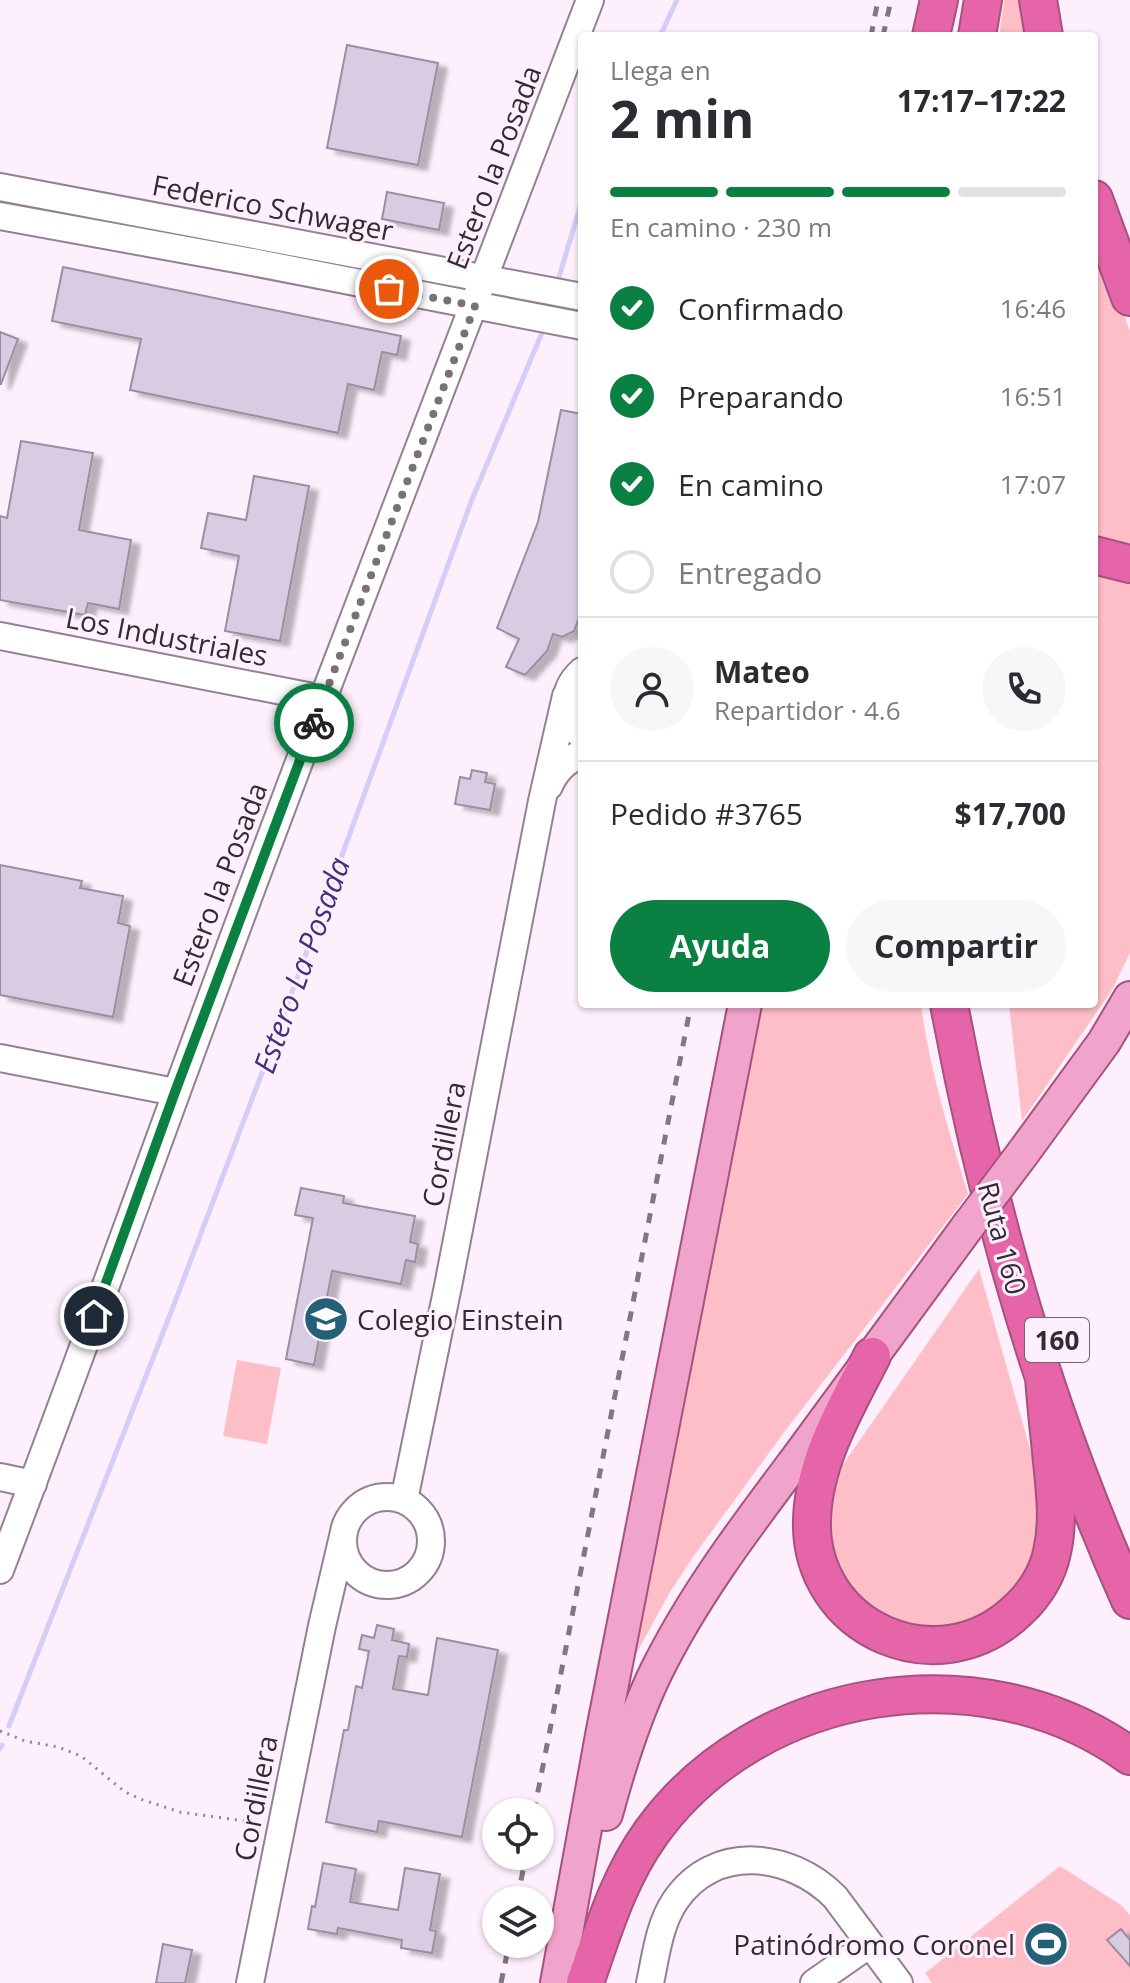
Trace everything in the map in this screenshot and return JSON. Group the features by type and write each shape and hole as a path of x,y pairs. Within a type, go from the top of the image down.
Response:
{"highway":[{"path":"932,32 939,0"},
{"path":"954,32 959,0"},
{"path":"978,32 983,0"},
{"path":"1038,0 1043,32"},
{"path":"1098,210 1130,297"},
{"path":"1098,556 1130,564"},
{"name":"Ruta 160","path":"950,1008 974,1129 995,1212 1044,1377 1130,1600"},
{"name":"Ruta 160","path":"974,1008 1000,1134 1039,1281 1086,1425 1130,1541"},
{"path":"872,1356 842,1414 821,1468 813,1503 813,1541 824,1578 848,1610 883,1634 924,1646 957,1644 986,1634 1025,1603 1043,1577 1052,1553 1056,1510 1044,1377"},
{"path":"585,1983 616,1894 641,1848 664,1816 728,1756 796,1719 838,1706 886,1697 937,1694 986,1698 1052,1714 1099,1736 1130,1756"}],"main road":[{"path":"558,1983 622,1758 654,1675 679,1627 715,1570 1097,1052 1130,998"},
{"path":"558,1983 603,1730 744,1008"}],"street":[{"name":"Estero la Posada","path":"0,1570 175,1092 590,0"},
{"name":"Federico Schwager","path":"0,187 578,296"},
{"path":"9,218 27,192"},
{"name":"Federico Schwager","path":"9,218 577,325"},
{"path":"247,261 255,236"},
{"name":"Los Industriales","path":"0,636 323,699"},
{"name":"Cordillera","path":"250,1983 344,1532 349,1518 360,1506 373,1499 389,1497 404,1500 542,801 566,696 578,675"},
{"path":"566,696 570,723 578,732"},
{"name":"Cordillera","path":"542,801 555,774 564,763 578,755"},
{"path":"0,1058 175,1092"},
{"path":"0,1477 33,1484"},
{"path":"322,1626 345,1598 358,1591 398,1584 421,1569 431,1544 430,1530 416,1507 404,1500"},
{"path":"344,1532 343,1547 348,1562 357,1573 384,1585"},
{"path":"650,1983 662,1927 683,1890 703,1874 724,1864 752,1860 786,1865 812,1878 835,1897 899,1983"},
{"path":"814,1983 870,1944"}],"path":[{"path":"0,1731 81,1756 125,1792 160,1806 194,1815 282,1826"}],"shaded area":[{"path":"1004,0 1034,0 1040,32 1000,32"},
{"path":"1098,247 1130,331 1130,546 1098,538"},
{"path":"1098,570 1106,570 1130,583 1130,953 1112,990 1022,1121 1009,1008 1098,1008"},
{"path":"757,1008 922,1008 934,1076 968,1194 782,1435 693,1557 636,1654"},
{"path":"979,1269 1043,1495 1031,1587 942,1639 875,1622 831,1568 827,1498 842,1466"},
{"path":"237,1360 281,1368 267,1444 223,1436"},
{"name":"Patinódromo Coronel","path":"1060,1866 1121,1905 1130,1915 1130,1983 932,1983 925,1973"}],"building":[{"path":"347,45 438,63 418,165 327,148"},
{"path":"387,192 444,203 439,230 382,219"},
{"path":"63,267 401,336 397,355 382,352 374,390 348,384 338,433 130,390 141,339 52,321"},
{"path":"0,332 18,339 1,384 0,384"},
{"path":"561,410 578,413 578,620 574,631 562,637 553,634 547,651 525,675 506,667 519,639 497,628 538,522"},
{"path":"21,441 93,453 79,530 131,540 119,609 88,603 85,615 0,600 0,516 7,518"},
{"path":"254,476 309,486 280,641 225,631 239,556 201,548 208,513 246,520"},
{"path":"472,770 487,773 485,782 495,784 490,810 455,804 460,777 470,779"},
{"path":"0,865 82,881 80,888 123,896 118,923 130,926 113,1017 0,995"},
{"path":"301,1188 344,1196 343,1203 415,1216 410,1242 418,1244 415,1262 406,1260 401,1284 332,1271 314,1365 286,1359 313,1218 295,1215"},
{"path":"377,1625 394,1629 392,1640 409,1644 407,1657 399,1656 393,1689 428,1695 437,1638 498,1650 462,1837 379,1821 377,1832 326,1822 344,1730 348,1730 356,1686 362,1688 369,1651 359,1649 362,1635 374,1638"},
{"path":"323,1863 356,1869 350,1902 398,1910 405,1868 440,1874 430,1930 436,1931 432,1953 401,1948 402,1940 338,1928 337,1934 308,1929"},
{"path":"1121,1929 1130,1940 1130,1966 1107,1940"},
{"path":"163,1944 192,1950 185,1983 156,1983"}],"waterway":[{"name":"Estero La Posada","path":"662,32 677,0"},
{"name":"Estero La Posada","path":"557,284 578,213"},
{"name":"Estero La Posada","path":"9,1726 273,1044 471,502 544,328"},
{"name":"Estero La Posada","path":"0,1749 2,1745"}],"railway":[{"path":"872,32 878,0"},
{"path":"884,32 891,0"},
{"path":"537,1798 690,1008"},
{"path":"520,1886 523,1870"},
{"path":"501,1983 506,1958"}],"way so far":[{"path":"314,723 475,306 389,289"}],"place":[{"name":"Colegio Einstein","path":"326,1319"},
{"name":"Patinódromo Coronel","path":"1046,1944"}],"route":[{"path":"94,1316 314,723"}]}
